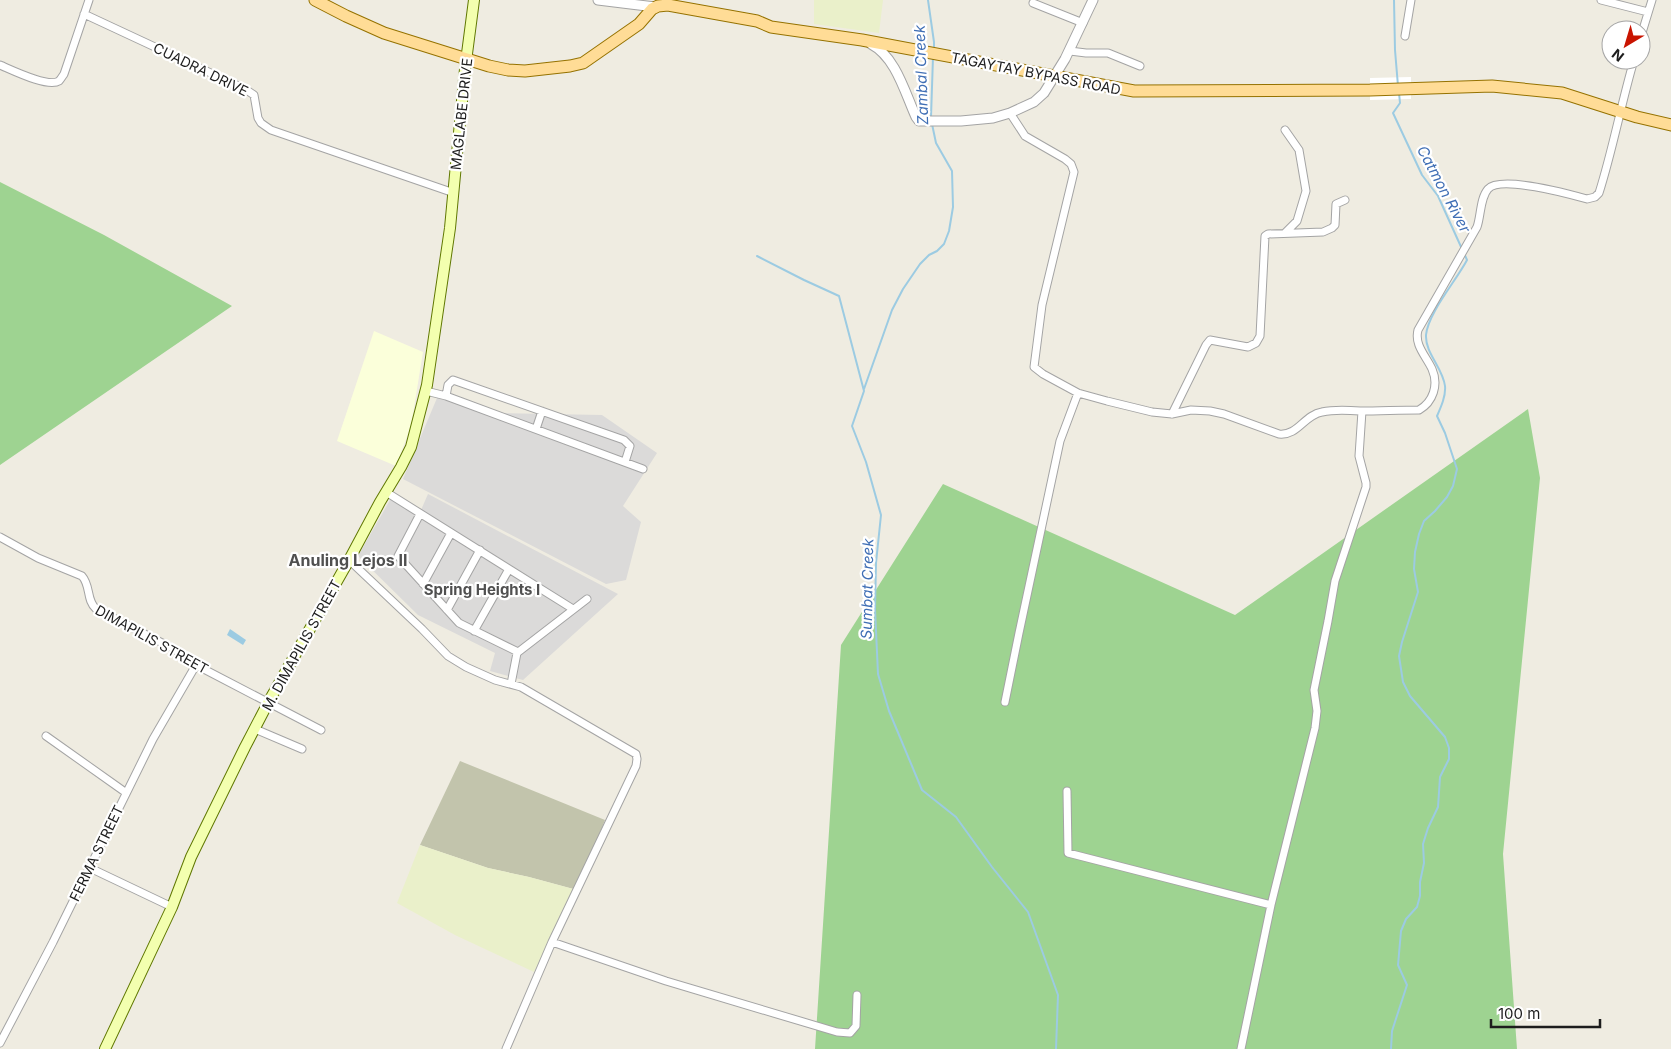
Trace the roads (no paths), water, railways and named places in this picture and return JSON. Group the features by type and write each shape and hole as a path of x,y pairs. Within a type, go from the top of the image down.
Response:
{"main road":[{"path":"315,0 384,33 489,66 513,70 548,69 575,65 586,61 639,24 655,7"},
{"name":"MAGLABE DRIVE","path":"450,228 466,59 474,0"},
{"name":"TAGAYTAY BYPASS ROAD","path":"655,7 674,5 757,20 771,27 862,40 1141,92 1370,90 1475,86 1536,89 1572,95 1619,111 1671,125"},
{"name":"M. DIMAPILIS STREET","path":"105,1049 172,907 190,857 269,701 401,468 411,447 426,391 450,228"}],"street":[{"path":"0,65 42,81 51,83 59,81 64,74 89,0"},
{"path":"598,0 655,7"},
{"path":"862,40 877,47 884,53 897,74 916,118 920,121 987,119 1010,113 1030,104 1041,96 1070,51 1093,0"},
{"path":"1405,36 1411,0"},
{"path":"1601,0 1648,12"},
{"path":"1646,20 1652,0"},
{"path":"1033,3 1083,23"},
{"name":"CUADRA DRIVE","path":"84,14 245,89 254,95 258,118 261,123 271,130 454,192"},
{"path":"1070,51 1086,53 1108,52 1140,66"},
{"path":"1010,113 1024,136 1065,159 1074,167 1042,305 1034,367 1042,374 1078,393 1152,412 1172,414 1190,410 1210,411 1284,434 1291,433 1312,416 1321,412 1335,410 1419,410 1425,407 1434,391 1435,380 1432,370 1419,347 1416,336 1468,244 1480,218 1484,194 1492,186 1503,183 1523,185 1587,199 1595,197 1599,193 1611,153 1619,111 1631,70"},
{"path":"1284,234 1297,221 1306,191 1299,150 1285,130"},
{"path":"1172,414 1210,340 1248,347 1256,343 1260,336 1264,239 1268,234 1323,232 1335,225 1336,204 1345,200"},
{"path":"446,396 448,385 453,380 624,440 630,446 625,462"},
{"path":"426,391 446,396 643,468"},
{"path":"1006,702 1018,634 1060,441 1078,393"},
{"path":"1241,1049 1271,905 1316,722 1317,711 1314,690 1335,581 1366,487 1359,456 1362,410"},
{"path":"536,429 542,411"},
{"path":"386,492 573,609"},
{"path":"420,514 398,556 459,623 518,652"},
{"path":"423,584 451,533"},
{"name":"DIMAPILIS STREET","path":"0,537 38,558 82,576 86,580 90,604 96,609 174,649 196,666 269,701 321,730"},
{"path":"448,610 480,550"},
{"path":"349,560 416,622 448,656 466,667 495,680 521,687 636,754 636,766 552,942 506,1049"},
{"path":"474,630 509,569"},
{"path":"511,684 518,652 587,599"},
{"name":"FERMA STREET","path":"0,1043 90,868 125,792 153,739 196,666"},
{"path":"255,729 302,749"},
{"path":"46,736 125,792"},
{"path":"1067,791 1068,853 1271,905"},
{"path":"90,868 172,907"},
{"path":"552,942 666,980 837,1032 850,1033 854,1030 856,1026 857,994"}],"water":[{"path":"230,629 246,640 243,645 227,635"}],"waterway":[{"name":"Zambal Creek","path":"928,0 934,50"},
{"name":"Catmon River","path":"1394,0 1398,86"},
{"name":"Zambal Creek","path":"931,117 933,57"},
{"name":"Catmon River","path":"1399,93 1400,103 1393,113 1422,175 1438,196 1462,249"},
{"name":"Zambal Creek","path":"864,389 892,310 903,289 920,264 944,244 949,231 953,207 952,171 936,143 932,124"},
{"name":"Catmon River","path":"1391,1049 1392,1031 1407,985 1398,965 1401,931 1406,919 1417,907 1424,863 1423,844 1438,807 1440,777 1449,759 1449,748 1445,737 1410,696 1403,682 1399,656 1418,592 1414,569 1419,534 1424,521 1447,497 1453,486 1457,469 1437,416 1444,398 1444,379 1428,348 1426,335 1437,307 1467,260 1464,253"},
{"name":"Sumbat Creek","path":"757,256 839,296 864,391 852,426 866,462 881,515 876,563 875,609 878,674 889,711 922,790 956,817 992,867 1028,912 1058,995 1056,1049"}],"district":[{"name":"Anuling Lejos II","path":"348,560"},
{"name":"Spring Heights I","path":"482,589"}]}
